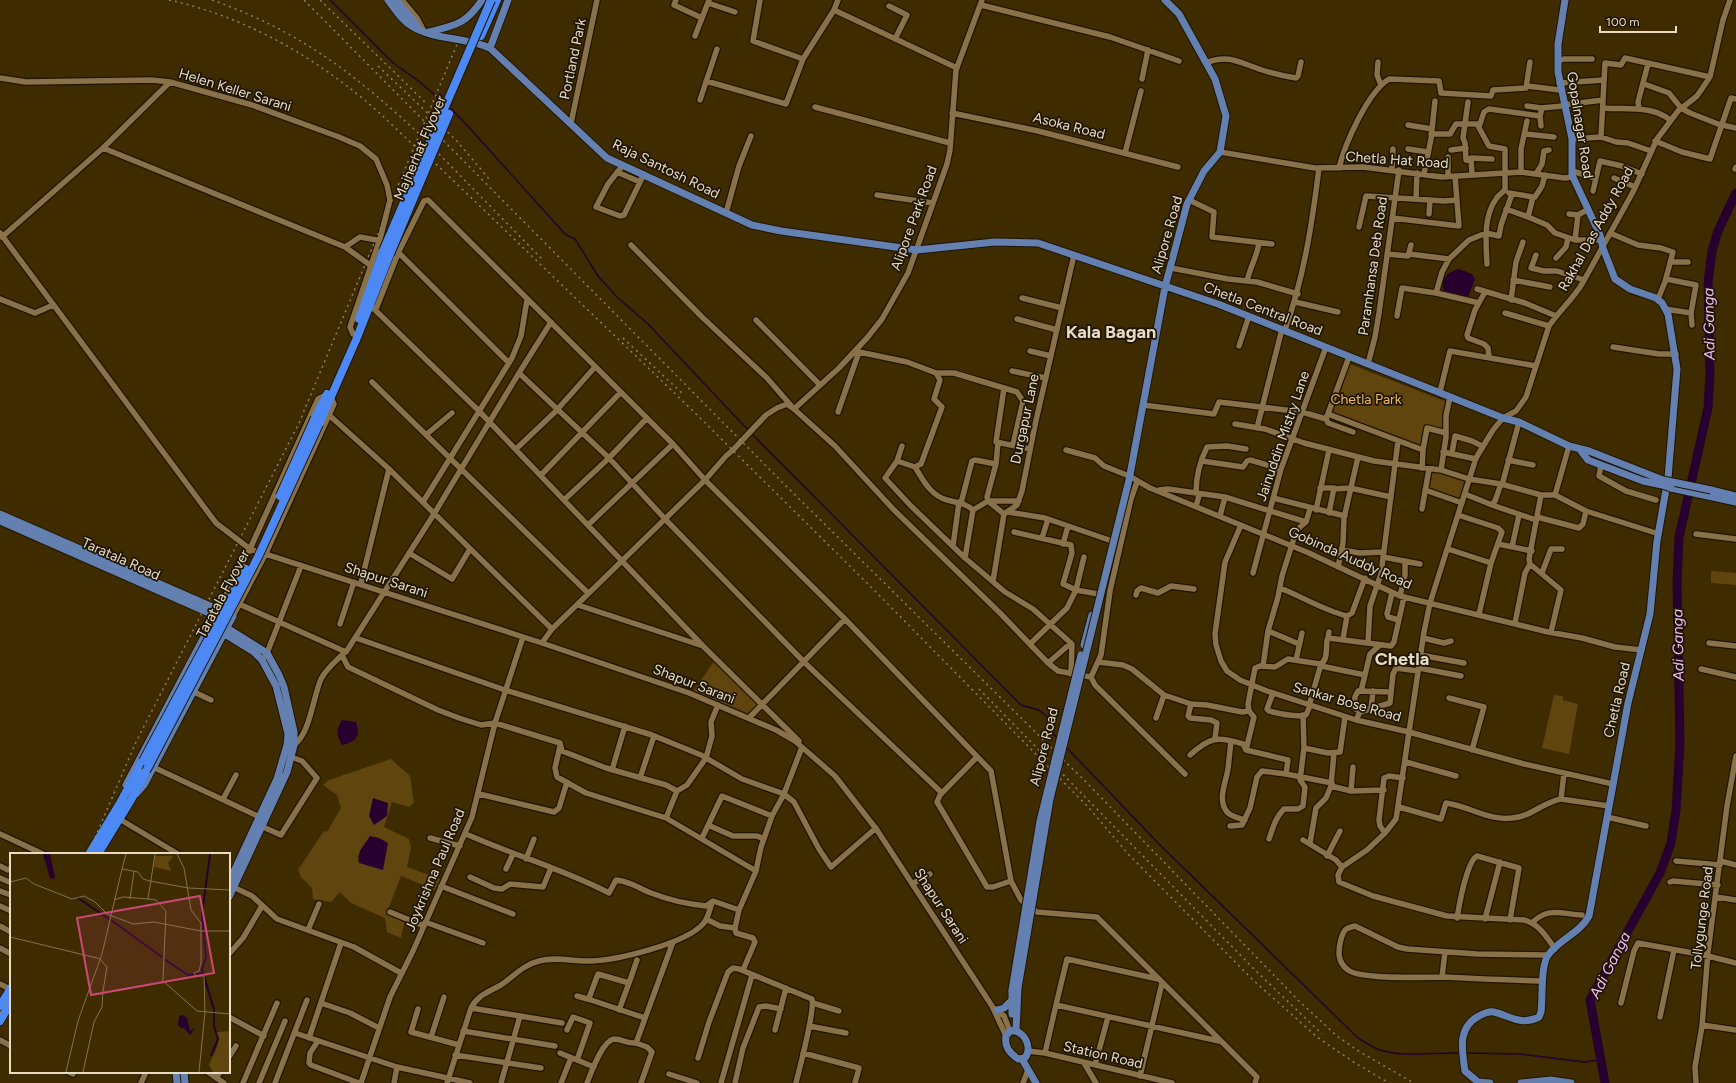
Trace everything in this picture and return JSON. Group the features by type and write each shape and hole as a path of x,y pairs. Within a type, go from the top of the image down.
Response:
{"highway":[{"name":"Majherhat Flyover","path":"370,306 386,253 491,0"},
{"name":"Majherhat Flyover","path":"386,253 497,0"},
{"path":"328,396 353,334 370,306"},
{"path":"328,396 370,306"},
{"name":"Taratala Flyover","path":"128,798 150,769 258,557 328,396"},
{"name":"Taratala Flyover","path":"128,798 143,760 255,552 317,421"},
{"path":"90,853 128,798"},
{"path":"98,853 116,817"},
{"path":"0,1006 10,991"},
{"path":"0,1021 10,1004"}],"main road":[{"path":"388,0 422,31 469,41 490,48 508,0"},
{"path":"396,0 406,17"},
{"path":"422,31 455,24 470,17 482,0"},
{"path":"1165,0 1178,14 1215,79 1226,116 1220,152"},
{"name":"Gopalnagar Road","path":"1565,0 1558,44 1558,61 1563,105 1572,139 1572,174 1601,240 1603,248"},
{"name":"Raja Santosh Road","path":"490,48 608,158 752,225 781,231 917,250"},
{"name":"Alipore Road","path":"1011,1032 1012,1000 1050,799 1128,478 1165,287 1189,200 1204,171 1220,152"},
{"name":"Chetla Central Road","path":"917,250 995,242 1035,242 1284,329 1349,357 1503,418 1519,422 1569,446 1581,451 1589,451 1662,482"},
{"path":"1603,248 1616,279 1630,289 1658,299"},
{"name":"Chetla Road","path":"1548,955 1581,927 1589,916 1628,703 1642,650 1650,610 1670,456 1677,369 1676,354 1665,309 1658,299"},
{"path":"1581,451 1588,460 1601,465 1709,493 1736,502"},
{"name":"Alipore Road","path":"1011,1032 1015,989 1045,795 1128,478"},
{"path":"1709,493 1736,496"},
{"path":"0,514 200,601 214,618 229,625 267,653 280,675 288,734 287,746 263,818 263,827 232,886"},
{"name":"Taratala Road","path":"0,521 214,618"},
{"path":"214,618 229,625 262,660 283,695 292,715 294,745 287,772 230,880"},
{"path":"128,798 125,787 134,768 214,618"},
{"path":"150,769 194,692 229,625"},
{"path":"1490,1083 1478,1082 1464,1071 1462,1038 1464,1030 1469,1022 1486,1012 1495,1013 1519,1021 1539,1017 1541,1012 1544,981 1544,964 1548,955"},
{"path":"994,1008 1004,1008 1012,1000"},
{"path":"1022,1059 1027,1055 1028,1051 1026,1040 1022,1034 1011,1032 1007,1048 1011,1054 1018,1059 1022,1059 1036,1083"},
{"path":"176,1073 177,1083"},
{"path":"184,1073 185,1083"},
{"path":"1521,1083 1551,1080 1571,1083"}],"street":[{"path":"402,0 417,18 422,31"},
{"name":"Portland Park","path":"571,123 597,0"},
{"path":"676,0 674,5 702,18"},
{"path":"760,0 752,38 753,41 803,59"},
{"path":"706,81 786,104 803,59 834,10 838,0"},
{"path":"1601,137 1605,63 1621,65 1625,58 1710,77 1723,20 1730,0"},
{"path":"695,36 708,2 735,12"},
{"path":"981,3 1110,38 1179,61"},
{"name":"Alipore Park Road","path":"794,409 849,358 882,318 908,274 947,164 957,68 981,3"},
{"path":"889,6 907,15 895,38"},
{"path":"834,10 957,68"},
{"path":"700,100 717,49"},
{"path":"1142,79 1148,50"},
{"path":"1206,63 1217,58 1231,59 1276,75 1296,78 1298,76 1301,62"},
{"path":"1558,61 1564,59 1592,59"},
{"path":"1378,62 1377,75 1381,85"},
{"path":"1527,86 1530,62"},
{"path":"1639,108 1638,102 1644,84 1648,64"},
{"name":"Rakhal Das Addy Road","path":"1342,867 1367,850 1385,833 1396,819 1406,762 1420,655 1430,603 1469,479 1482,446 1503,418 1516,411 1526,397 1550,326 1556,316 1574,297 1603,248 1642,174 1655,141 1670,120 1681,108 1697,96 1710,77"},
{"path":"0,78 26,82 152,80 170,82"},
{"path":"1339,168 1348,142 1364,111 1381,85 1389,79 1439,81 1441,93 1491,96 1493,90 1526,88 1527,86 1560,87 1604,80"},
{"name":"Helen Keller Sarani","path":"1,235 103,148 170,82 191,86 252,105 360,146 376,159 387,185 390,200 380,239 350,327 353,334"},
{"path":"1644,84 1669,94 1681,108 1721,124 1736,128"},
{"path":"1125,154 1141,91"},
{"path":"1655,141 1710,159 1731,98 1736,100"},
{"path":"1527,106 1542,108 1603,100"},
{"path":"1424,174 1432,132 1434,101"},
{"path":"1468,102 1463,138 1466,148 1466,160 1471,161"},
{"path":"815,107 950,143"},
{"path":"1541,126 1540,116 1542,108"},
{"path":"1603,108 1639,108 1663,114 1670,120"},
{"path":"1479,127 1484,112 1489,109 1540,116"},
{"name":"Asoka Road","path":"952,113 990,120 1178,167"},
{"path":"1521,172 1521,149 1526,134 1527,121"},
{"path":"1408,125 1432,132 1450,134 1456,124 1477,124 1489,146 1505,149 1504,191 1496,198 1492,206 1486,233 1487,264"},
{"path":"1526,134 1554,137"},
{"path":"726,213 739,166 751,136"},
{"path":"1572,139 1601,137 1616,142 1628,143 1651,151"},
{"path":"103,148 345,247 370,265"},
{"path":"1451,150 1466,148"},
{"path":"1392,169 1393,149"},
{"path":"1408,149 1428,152"},
{"path":"1536,174 1542,164 1544,151 1549,150"},
{"name":"Chetla Hat Road","path":"1220,152 1320,168 1363,167 1448,176 1521,172 1564,178 1572,174 1595,178"},
{"path":"1448,157 1448,176"},
{"path":"1471,161 1472,158 1492,159"},
{"path":"1471,161 1472,174"},
{"path":"1593,191 1600,161 1622,166 1642,174"},
{"path":"623,165 596,206 620,216 624,215 644,174"},
{"path":"1257,428 1284,329 1298,294 1310,243 1320,168"},
{"name":"Paramhansa Deb Road","path":"1368,364 1375,337 1399,170"},
{"path":"617,172 640,182"},
{"path":"1416,199 1417,173"},
{"path":"1528,216 1533,197 1535,197 1542,186 1545,175"},
{"path":"1392,218 1460,226 1455,176"},
{"path":"1614,178 1635,187"},
{"path":"1504,191 1512,194 1533,197"},
{"path":"1436,293 1442,272 1449,259 1469,240 1486,233 1499,236 1506,209 1512,194"},
{"path":"877,195 933,202"},
{"path":"1359,227 1366,196 1457,200"},
{"path":"743,970 755,942 753,938 736,933 735,928 738,910 756,871 764,839 772,816 784,794 802,747 797,738 704,647 479,411 370,306 424,201 428,200 673,444 705,480 845,619 991,771 1011,881 1020,900 1037,912 1097,917 1121,939 1160,981 1257,1077 1255,1083"},
{"path":"1189,200 1214,212 1212,237 1272,244"},
{"path":"1429,214 1430,200"},
{"path":"1506,209 1528,216 1547,225 1555,233 1574,240 1601,240"},
{"path":"1569,214 1578,215 1588,210"},
{"path":"1574,240 1578,215"},
{"path":"1610,233 1638,245 1661,248 1673,252 1666,279 1658,299"},
{"name":"Shapur Sarani","path":"1,235 216,523 250,549 265,555 361,583 689,693 776,730 802,747 835,776 876,828 994,1008 1004,1016 1011,1032"},
{"path":"345,247 360,237 380,239 399,251 509,363"},
{"path":"1556,258 1566,247 1568,238"},
{"path":"1512,300 1513,280 1523,242"},
{"path":"1247,281 1251,266 1256,258 1258,243"},
{"path":"1409,254 1411,245"},
{"path":"631,246 702,317 767,378 794,409"},
{"path":"1387,254 1408,256 1409,254 1449,259"},
{"name":"Durgapur Lane","path":"1019,501 1074,255"},
{"path":"1536,255 1532,268 1544,271 1557,271 1584,280"},
{"path":"1670,262 1688,262"},
{"path":"1171,268 1247,281 1298,294"},
{"path":"1666,279 1696,285 1691,313 1692,325"},
{"path":"1513,280 1550,287"},
{"path":"1396,316 1402,288 1436,293 1479,303"},
{"path":"1477,289 1525,303 1556,316"},
{"path":"1485,292 1475,310 1467,335 1468,338 1484,344 1488,348 1488,357"},
{"path":"1022,298 1062,308"},
{"path":"0,300 35,313 53,305"},
{"path":"422,502 509,363 521,336 527,300"},
{"path":"1295,302 1338,312"},
{"path":"1665,309 1691,313"},
{"path":"1505,313 1550,326"},
{"path":"1239,346 1249,316"},
{"path":"1017,319 1057,330"},
{"path":"756,320 820,385"},
{"path":"294,745 302,737 321,679 325,672 344,654 356,638 384,591 434,514 551,322"},
{"name":"Jainuddin Mistry Lane","path":"1253,573 1281,470 1326,347"},
{"path":"1614,347 1659,354 1676,354"},
{"path":"1030,351 1051,356"},
{"path":"1440,392 1450,351 1536,366"},
{"path":"838,412 859,352 907,362 936,373 954,373 1017,392 1023,401 1013,444"},
{"path":"1349,357 1327,417 1328,423 1353,432"},
{"path":"516,449 556,411 595,367"},
{"path":"1012,371 1046,378"},
{"path":"519,373 556,411 609,458 665,519 804,662 942,793"},
{"path":"915,467 921,464 941,411 940,403 934,398 940,380 936,373"},
{"path":"372,382 427,434 588,593"},
{"path":"988,502 987,497 996,464 998,443 996,440 1004,388"},
{"path":"541,476 621,392"},
{"path":"214,618 250,549 318,398 328,396 334,404 265,555 229,625"},
{"path":"1441,470 1446,433 1446,416 1450,397"},
{"path":"1143,405 1214,414 1220,402 1302,412 1327,417 1398,440 1422,450"},
{"path":"542,643 552,629 578,605 588,593 623,561 705,480 753,427 772,410 787,404 835,446 894,510 1048,663 1058,671 1091,677"},
{"path":"427,434 452,413"},
{"path":"329,415 389,469 552,629"},
{"path":"564,500 609,458 647,418"},
{"path":"1492,505 1501,484 1519,422"},
{"path":"1235,424 1257,428 1329,450 1358,457 1395,465 1441,470 1469,479 1501,484 1541,495 1555,495 1586,511 1659,534"},
{"path":"1422,468 1422,450 1427,428 1446,433"},
{"path":"1452,453 1455,436 1472,441 1482,446"},
{"path":"1368,643 1370,606 1378,586 1398,440"},
{"path":"998,443 1013,444 1030,449"},
{"path":"588,525 633,484 673,444"},
{"path":"902,446 897,461 885,478 965,558 1005,592 1032,609 1071,643 1071,674"},
{"path":"1196,506 1199,496 1196,493 1196,483 1207,447 1227,446 1246,449"},
{"path":"1555,495 1569,446"},
{"name":"Gobinda Auddy Road","path":"1066,450 1095,458 1104,466 1128,478 1240,525 1263,533 1402,596 1615,647 1642,650"},
{"path":"1263,666 1268,631 1282,576 1300,527 1306,522 1313,509 1320,488 1329,450"},
{"path":"1443,452 1476,459"},
{"path":"1338,567 1350,488 1358,457"},
{"path":"953,546 960,502 972,461 975,460 996,464"},
{"path":"1202,460 1243,467 1247,461 1250,460 1281,470"},
{"path":"1508,460 1533,464"},
{"path":"897,461 915,467 930,490 947,500 960,502 973,510"},
{"path":"1601,465 1599,476 1626,491 1656,500"},
{"path":"361,583 389,469"},
{"path":"1422,509 1429,469"},
{"path":"1091,677 1098,662 1104,638 1104,624 1110,591 1131,499 1137,482"},
{"path":"1320,488 1350,488 1391,497"},
{"path":"1157,490 1168,489 1225,497 1306,522"},
{"path":"1329,513 1333,489"},
{"path":"1425,490 1462,503"},
{"path":"1465,494 1519,515 1579,528 1583,524 1586,511"},
{"path":"1515,623 1524,573 1530,564 1536,518 1541,495"},
{"path":"1220,516 1225,497"},
{"path":"1273,498 1345,516"},
{"path":"973,510 988,502 1019,501"},
{"path":"993,582 1006,513 1019,501"},
{"path":"988,502 1006,513 1048,519 1112,541"},
{"path":"965,558 973,510"},
{"path":"1458,515 1501,530 1501,536 1491,563 1479,614"},
{"path":"1512,547 1519,515"},
{"path":"1042,538 1048,519"},
{"name":"Sankar Bose Road","path":"1240,525 1225,562 1215,634 1216,645 1221,661 1227,671 1240,680 1273,693 1345,717 1409,732 1472,750 1613,784"},
{"path":"1063,544 1068,526"},
{"path":"1014,532 1071,545 1072,548 1063,584 1076,590 1098,594"},
{"path":"1696,534 1736,539"},
{"path":"1498,544 1532,551"},
{"path":"409,553 452,579 470,549"},
{"path":"1448,549 1491,563"},
{"path":"1542,573 1551,549 1562,549"},
{"path":"1341,550 1383,555 1420,564"},
{"path":"1030,644 1067,608 1076,590 1084,557"},
{"path":"1273,693 1267,709 1269,711 1292,717 1307,713 1321,665 1325,660 1329,635 1343,639 1391,646 1394,642 1399,620 1405,561"},
{"path":"1530,564 1561,590 1551,632"},
{"path":"262,660 267,653 301,566"},
{"path":"1343,639 1347,616 1352,613 1365,578"},
{"path":"340,624 354,582"},
{"path":"1136,595 1137,590 1141,588 1158,593 1171,586 1194,589"},
{"path":"1280,588 1303,597 1314,605 1347,616"},
{"path":"1392,592 1387,614 1388,617 1399,620"},
{"path":"239,604 344,654 348,667 438,710 482,725 495,723 560,743"},
{"path":"578,605 704,647"},
{"path":"749,718 845,619"},
{"path":"1268,631 1299,644"},
{"path":"1296,660 1302,633"},
{"name":"Joykrishna Paul Road","path":"360,1083 379,1028 401,973 413,951 441,886 466,834 479,794 495,723 523,637"},
{"path":"356,638 505,690 626,726 654,736 706,758 742,779 784,794 794,802 819,849 831,867 876,828"},
{"path":"1423,638 1444,643 1451,641"},
{"path":"1048,663 1071,643"},
{"path":"1709,643 1736,646"},
{"path":"1360,712 1354,708 1354,704 1358,692 1361,691 1370,654 1380,645"},
{"path":"1420,655 1464,663"},
{"path":"1246,750 1254,717 1249,711 1251,684 1255,668 1263,666 1275,667 1288,659 1365,675"},
{"path":"1098,662 1123,665 1132,669 1164,695 1191,704 1207,705 1242,712 1249,711"},
{"path":"1356,720 1360,712 1389,705 1391,701 1393,674 1396,668 1418,669 1461,676"},
{"path":"1701,669 1736,677"},
{"path":"1091,677 1095,685 1185,774"},
{"path":"1361,691 1391,692"},
{"path":"194,692 211,700"},
{"path":"1371,709 1373,692"},
{"path":"1156,718 1164,695"},
{"path":"1449,698 1484,707 1472,750"},
{"path":"1191,704 1188,717 1211,720 1217,723 1215,738"},
{"path":"666,818 677,791 687,785 706,758 712,736 711,722 718,705"},
{"path":"1269,839 1276,820 1284,810 1298,809 1303,806 1305,788 1300,780 1300,775 1304,748 1303,715"},
{"path":"1304,748 1334,753 1340,752 1342,748 1345,717"},
{"path":"612,770 626,726"},
{"path":"640,778 654,736"},
{"path":"1190,755 1215,738 1243,744 1246,750"},
{"path":"1231,741 1227,774 1222,793 1223,801 1226,811 1229,814 1245,820"},
{"path":"560,743 562,751 612,770 677,791"},
{"path":"560,743 555,768 557,777 586,792 666,818 756,871"},
{"path":"1246,750 1288,760 1286,774"},
{"path":"1310,844 1316,808 1326,798 1331,784 1334,753"},
{"name":"Tollygunge Road","path":"1696,1083 1695,1067 1702,1025 1708,956 1720,863 1734,781 1736,756"},
{"path":"263,827 280,835 317,778 302,761 291,757"},
{"path":"977,757 942,793 937,802 985,884 990,888 1011,881"},
{"path":"1406,762 1456,776"},
{"path":"1351,790 1353,767"},
{"path":"150,769 223,799 263,818"},
{"path":"1230,826 1242,825 1250,808 1259,774 1264,770 1300,775 1351,790 1384,790"},
{"path":"1561,799 1564,773"},
{"path":"223,799 236,775"},
{"path":"1385,833 1380,826 1379,820 1384,790 1383,782 1386,776 1403,778"},
{"path":"479,794 554,812 559,808 568,782"},
{"path":"702,838 722,796 772,816"},
{"path":"1399,807 1441,819 1446,803 1463,807 1478,814 1513,818 1531,814 1554,800 1561,799 1609,806"},
{"path":"1607,816 1646,826"},
{"path":"116,817 176,853"},
{"path":"708,825 733,836 757,836 764,839"},
{"path":"1327,856 1340,831"},
{"path":"0,834 33,852"},
{"path":"466,834 513,854 591,883 609,893 616,880 624,880 680,903 706,906 713,901"},
{"path":"430,838 460,846"},
{"path":"526,859 534,839"},
{"path":"1304,840 1342,867 1338,876 1339,882 1373,896 1457,918 1524,920 1533,922 1540,928 1555,949"},
{"path":"506,870 513,854"},
{"path":"1457,918 1464,884 1474,857 1480,857 1519,868 1510,920"},
{"path":"1676,861 1736,864"},
{"path":"1485,920 1500,862"},
{"path":"0,866 8,870 10,869"},
{"path":"470,877 494,888 502,889 510,884 542,887 551,868"},
{"path":"912,884 930,874"},
{"path":"0,878 9,882"},
{"path":"1670,882 1673,880 1718,886"},
{"path":"232,886 252,896 277,919 370,955 401,973"},
{"path":"441,886 513,914"},
{"path":"0,891 10,895"},
{"path":"1716,897 1736,900"},
{"path":"713,901 738,910"},
{"path":"447,1081 475,999 510,979 524,966 539,961 560,958 586,961 600,960 625,956 673,942 702,925 713,901"},
{"path":"308,930 319,904"},
{"path":"0,906 10,911"},
{"path":"230,953 243,938 262,906"},
{"path":"390,912 483,943"},
{"path":"1533,922 1541,914 1548,912 1582,915"},
{"path":"706,919 720,926 735,928"},
{"path":"0,926 10,930"},
{"path":"1544,981 1387,976 1354,973 1348,970 1343,964 1338,951 1343,931 1347,927 1354,926 1398,947 1477,954 1548,955"},
{"path":"636,1043 673,942"},
{"path":"309,1038 341,943"},
{"path":"1621,1003 1636,945 1641,943 1708,956 1736,964"},
{"path":"0,948 10,953"},
{"path":"1660,1017 1674,950"},
{"path":"1442,977 1445,952"},
{"path":"1045,1053 1067,958 1160,981"},
{"path":"620,1010 637,960"},
{"path":"698,1058 709,1022 728,972 733,968 743,970 752,975 808,996 812,999 813,1003 809,1026 796,1083"},
{"path":"590,1000 589,998 598,974 629,983"},
{"path":"720,1083 752,975"},
{"path":"1140,1076 1152,1026 1160,981"},
{"path":"0,984 10,989"},
{"path":"775,1030 786,988"},
{"path":"577,996 645,1018"},
{"path":"431,1037 444,997"},
{"path":"275,1083 307,1000"},
{"path":"321,1002 350,1013 379,1028"},
{"path":"243,1083 277,1003"},
{"path":"813,1003 839,1011"},
{"path":"1056,1005 1220,1041"},
{"path":"735,1083 743,1048 759,1007 766,1006 781,1009"},
{"path":"471,1008 562,1023"},
{"path":"418,1009 410,1031 459,1045"},
{"path":"501,1083 520,1016"},
{"path":"560,1083 574,1059 590,1023 573,1017 567,1030"},
{"path":"1095,1065 1108,1017"},
{"path":"230,1018 264,1036"},
{"path":"259,1083 285,1021"},
{"path":"1702,1025 1736,1030"},
{"path":"809,1026 846,1033"},
{"path":"463,1031 555,1046"},
{"path":"295,1033 369,1059 447,1081 470,1083"},
{"path":"587,1083 594,1067 609,1042 613,1039 636,1043 647,1047 652,1052 641,1083"},
{"path":"0,1040 10,1045"},
{"path":"318,1041 310,1053 309,1063 360,1083"},
{"path":"230,1055 236,1046"},
{"name":"Station Road","path":"1028,1051 1045,1053 1172,1083"},
{"path":"560,1053 594,1067"},
{"path":"803,1053 859,1068 854,1083"},
{"path":"455,1055 541,1068"},
{"path":"1084,1063 1096,1083"},
{"path":"394,1083 398,1067"},
{"path":"1023,1083 1028,1070"},
{"path":"141,1083 146,1073"},
{"path":"209,1073 224,1083"},
{"path":"216,1078 219,1073"},
{"path":"669,1074 697,1083"}],"green space":[{"name":"Chetla Park","path":"1347,363 1447,402 1445,430 1425,426 1422,448 1330,414"},
{"path":"1430,470 1468,480 1461,501 1426,489"},
{"path":"1711,571 1736,573 1736,585 1711,583"},
{"path":"715,660 758,704 747,714 693,692"},
{"path":"1554,695 1563,696 1563,700 1578,704 1569,754 1542,748"},
{"path":"391,759 410,776 414,803 409,807 392,802 384,827 409,839 411,848 407,867 440,879 435,890 401,876 387,912 405,919 401,938 387,932 385,918 351,903 340,892 331,902 313,899 312,888 301,877 298,870 324,831 327,832 341,808 337,795 323,785 329,780"}],"shaded area":[{"path":"1459,269 1472,274 1475,279 1468,298 1455,297 1443,290 1444,278"},
{"path":"342,720 356,722 358,731 354,740 342,745 339,738 338,727"},
{"path":"373,798 388,803 387,816 374,825 369,816"},
{"path":"370,836 379,838 388,843 383,870 359,863 358,859 360,852"}],"waterway":[{"path":"330,0 392,62 421,83 444,103"},
{"path":"449,107 566,235 575,239 598,276 617,297 648,324 748,430"},
{"name":"Adi Ganga","path":"1605,1083 1590,1000 1660,873 1671,843 1676,810 1680,744 1677,583 1679,537 1708,408 1710,373 1708,283 1712,251 1718,231 1736,193"},
{"path":"751,433 1021,705 1039,710 1051,720 1052,732 1058,739"},
{"path":"1068,749 1159,844 1358,1038 1380,1050 1400,1054 1461,1053"},
{"path":"1464,1053 1520,1054 1584,1062 1599,1060"}],"railway":[{"path":"169,0 222,15 271,37 295,51 318,65 362,98 422,153"},
{"path":"212,0 245,13 274,27 328,58 377,96 427,141"},
{"path":"304,0 782,482 1087,783 1299,1001 1337,1036 1360,1052 1414,1083"},
{"path":"320,0 426,103"},
{"path":"88,853 136,742 299,423 458,42"},
{"path":"378,66 456,140 490,180"},
{"path":"439,154 544,261"},
{"path":"436,164 692,410 873,589 1089,808 1129,855 1253,980 1317,1037 1355,1063 1389,1083"},
{"path":"623,338 683,394"},
{"path":"979,689 1255,970 1322,1034"},
{"path":"0,1013 10,996"}],"district":[{"name":"Kala Bagan","path":"1111,332"},
{"name":"Chetla","path":"1402,659"}]}
